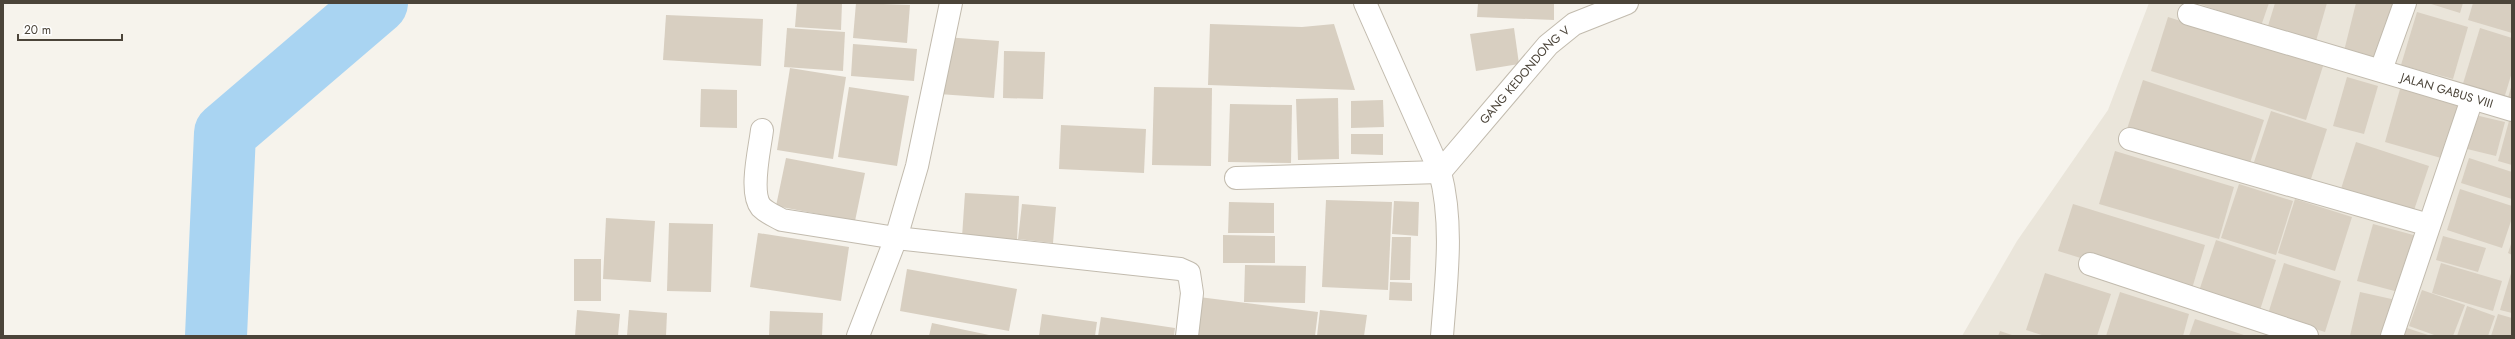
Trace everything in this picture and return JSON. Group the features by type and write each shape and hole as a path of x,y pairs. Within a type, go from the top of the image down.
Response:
{"street":[{"path":"858,336 896,238 917,166 951,3"},
{"path":"1365,3 1440,172 1447,198 1446,285 1442,336"},
{"name":"GANG KEDONDONG V","path":"1440,172 1548,46 1574,24 1626,3"},
{"path":"2381,70 2404,3"},
{"name":"JALAN GABUS VIII","path":"2189,14 2512,110"},
{"path":"2392,336 2472,99"},
{"path":"762,130 755,182 760,205 767,212 782,220 896,238 1180,269 1189,273 1192,284 1186,336"},
{"path":"2130,139 2429,225"},
{"path":"1236,178 1440,172"},
{"path":"2090,264 2307,336"}],"shaded area":[{"path":"2149,3 2512,3 2512,336 1962,336 2017,241 2108,110"}],"building":[{"path":"797,3 842,3 841,30 795,27"},
{"path":"856,3 910,5 907,43 853,38"},
{"path":"1478,3 1554,3 1554,20 1477,17"},
{"path":"2197,3 2269,3 2261,26"},
{"path":"2275,3 2327,3 2316,41 2268,26"},
{"path":"2356,3 2394,3 2380,59 2344,51"},
{"path":"2428,3 2463,3 2460,13"},
{"path":"2473,3 2512,3 2512,33 2468,20"},
{"path":"2417,12 2468,27 2453,79 2401,65"},
{"path":"666,15 763,19 761,66 663,60"},
{"path":"2168,17 2323,66 2306,120 2151,71"},
{"path":"1210,24 1302,27 1334,24 1355,90 1208,85"},
{"path":"787,28 845,32 843,71 784,67"},
{"path":"1514,28 1519,64 1476,71 1470,34"},
{"path":"2480,28 2512,38 2512,72 2503,102 2461,90"},
{"path":"945,37 999,41 994,98 939,94"},
{"path":"853,44 917,49 914,81 851,76"},
{"path":"1004,51 1045,52 1043,99 1003,98"},
{"path":"790,68 846,77 833,159 777,150"},
{"path":"2347,77 2378,86 2364,134 2333,126"},
{"path":"2143,80 2264,120 2248,169 2127,129"},
{"path":"2402,82 2465,100 2448,160 2385,142"},
{"path":"2512,84 2512,102 2507,101"},
{"path":"849,87 909,96 897,166 838,157"},
{"path":"1154,87 1212,88 1211,166 1152,165"},
{"path":"701,89 737,90 737,128 700,127"},
{"path":"1338,98 1339,159 1298,160 1296,99"},
{"path":"1383,100 1384,127 1351,128 1351,101"},
{"path":"1230,104 1292,105 1291,163 1228,162"},
{"path":"2271,111 2327,129 2310,182 2253,165"},
{"path":"2475,115 2505,122 2496,156 2467,149"},
{"path":"2509,121 2512,122 2512,165 2498,161"},
{"path":"1061,125 1146,129 1144,173 1059,169"},
{"path":"1351,134 1383,134 1383,155 1351,154"},
{"path":"2356,142 2429,166 2412,216 2340,192"},
{"path":"2115,151 2234,187 2219,239 2099,204"},
{"path":"786,158 865,173 855,221 776,206"},
{"path":"2469,158 2512,172 2512,199 2461,183"},
{"path":"2239,184 2293,201 2276,255 2221,238"},
{"path":"2460,189 2512,206 2512,218 2502,248 2447,230"},
{"path":"965,193 1019,196 1017,241 962,237"},
{"path":"2295,199 2352,217 2335,271 2278,253"},
{"path":"1326,200 1392,202 1388,290 1322,287"},
{"path":"1394,201 1419,202 1418,236 1392,234"},
{"path":"1229,202 1274,203 1274,233 1228,233"},
{"path":"1022,204 1056,207 1053,243 1018,239"},
{"path":"2073,204 2205,245 2191,292 2058,251"},
{"path":"606,218 655,221 651,282 603,279"},
{"path":"669,223 713,224 711,292 667,291"},
{"path":"2373,224 2417,236 2402,293 2357,281"},
{"path":"758,233 849,247 841,301 750,287"},
{"path":"1223,235 1275,236 1275,263 1223,263"},
{"path":"2443,236 2486,248 2478,272 2436,260"},
{"path":"1392,237 1411,237 1410,280 1390,280"},
{"path":"2216,240 2276,260 2260,310 2199,291"},
{"path":"2512,241 2512,255 2508,253"},
{"path":"574,259 601,259 601,301 574,301"},
{"path":"2284,263 2341,281 2325,332 2268,314"},
{"path":"2441,263 2502,281 2493,311 2432,293"},
{"path":"1245,265 1306,266 1305,303 1244,302"},
{"path":"907,269 1017,289 1009,331 900,311"},
{"path":"2512,270 2512,313 2500,310"},
{"path":"2045,273 2111,294 2097,336 2045,336 2026,330"},
{"path":"1390,282 1412,283 1412,301 1389,300"},
{"path":"2422,290 2465,305 2453,336 2437,336 2409,326"},
{"path":"2120,292 2189,314 2183,336 2106,336"},
{"path":"2360,292 2396,300 2387,336 2350,336"},
{"path":"1199,297 1318,312 1315,336 1194,336"},
{"path":"2467,306 2495,316 2488,336 2457,336"},
{"path":"577,310 620,314 618,336 575,336"},
{"path":"629,310 667,313 666,336 627,336"},
{"path":"1320,310 1367,315 1364,336 1317,336"},
{"path":"770,311 823,313 822,336 769,336"},
{"path":"1042,314 1097,322 1095,336 1039,336"},
{"path":"2498,314 2512,318 2512,336 2491,336"},
{"path":"1101,317 1175,328 1174,336 1098,336"},
{"path":"2195,319 2247,336 2189,336"},
{"path":"932,323 989,335 989,336 929,336"},
{"path":"2407,328 2431,336 2404,336"},
{"path":"2000,331 2015,336 1998,336"}],"waterway":[{"path":"216,336 225,133 377,3"}]}
